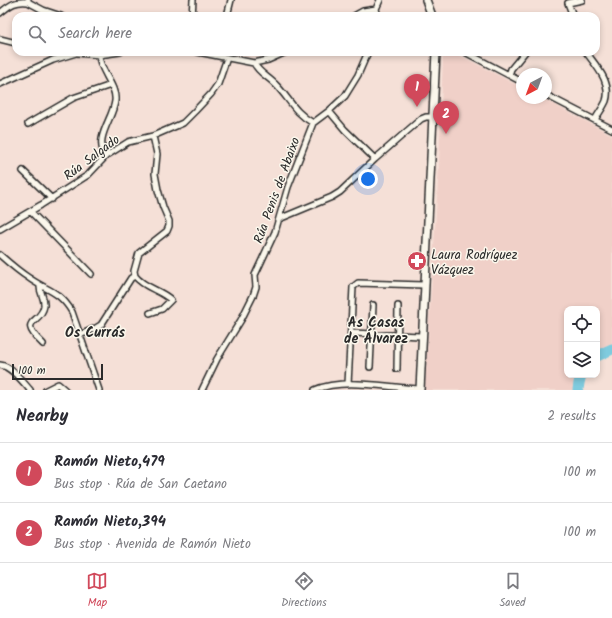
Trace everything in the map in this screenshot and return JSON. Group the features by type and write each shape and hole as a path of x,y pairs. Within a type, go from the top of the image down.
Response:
{"main road":[{"path":"426,0 430,12"},
{"path":"420,389 421,336 436,56"}],"street":[{"path":"0,13 8,4 17,0 28,1 49,12"},
{"path":"192,12 193,0"},
{"path":"228,12 231,0"},
{"path":"377,12 376,9 380,0"},
{"path":"571,12 568,3 582,0"},
{"path":"361,12 376,9"},
{"path":"0,39 12,42"},
{"path":"0,84 67,56"},
{"path":"99,56 100,62 116,98 101,145 102,152 106,156"},
{"path":"225,56 254,63 268,60 277,56"},
{"name":"Rúa Salgado","path":"0,229 31,212 88,175 106,156 128,142 153,136 183,123 195,112 218,84 225,56"},
{"path":"254,63 260,72 274,82 301,115 313,123 337,104 353,85 366,56"},
{"path":"472,56 516,79"},
{"path":"508,75 522,56"},
{"path":"589,56 607,80 609,91 607,100 595,120"},
{"path":"28,124 73,98 111,85"},
{"path":"552,98 612,129"},
{"path":"329,111 345,130 375,159"},
{"path":"279,219 332,197 340,192 375,159 421,120 426,117 433,117"},
{"name":"Rúa Penis de Abaixo","path":"202,390 216,359 241,320 253,296 256,287 255,276 275,232 288,187 313,123"},
{"path":"150,313 162,309 171,300 166,295 150,288 135,276 134,271 139,253 167,230 169,226 169,221 162,207 155,174 157,154 153,136"},
{"path":"23,171 52,199"},
{"path":"31,212 91,274"},
{"path":"0,254 10,264 40,285 52,291 67,304 72,312 100,390"},
{"path":"80,335 101,325 131,278 135,276"},
{"path":"348,384 353,287 358,283 424,285"},
{"path":"40,285 39,290 44,298 43,311 32,322 31,326 32,331 43,344"},
{"path":"370,368 373,305"},
{"path":"397,369 398,306"},
{"path":"351,333 421,336"},
{"path":"0,365 7,367 30,390"},
{"path":"46,390 58,384 65,390"},
{"path":"315,390 332,385 348,384 420,389"}],"shaded area":[{"path":"448,56 463,57 516,85 516,104 552,104 612,135 612,347 600,353 600,306 564,306 564,378 577,378 576,390 425,390 439,166 443,58"}],"waterway":[{"path":"600,355 612,349"},
{"path":"578,390 580,378"}],"place":[{"name":"Ramón Nieto,479","path":"417,107"},
{"name":"Ramón Nieto,394","path":"446,134"},
{"name":"Laura Rodríguez Vázquez","path":"417,261"}],"district":[{"name":"As Casas de Álvarez","path":"376,330"},
{"name":"Os Currás","path":"95,332"}]}
